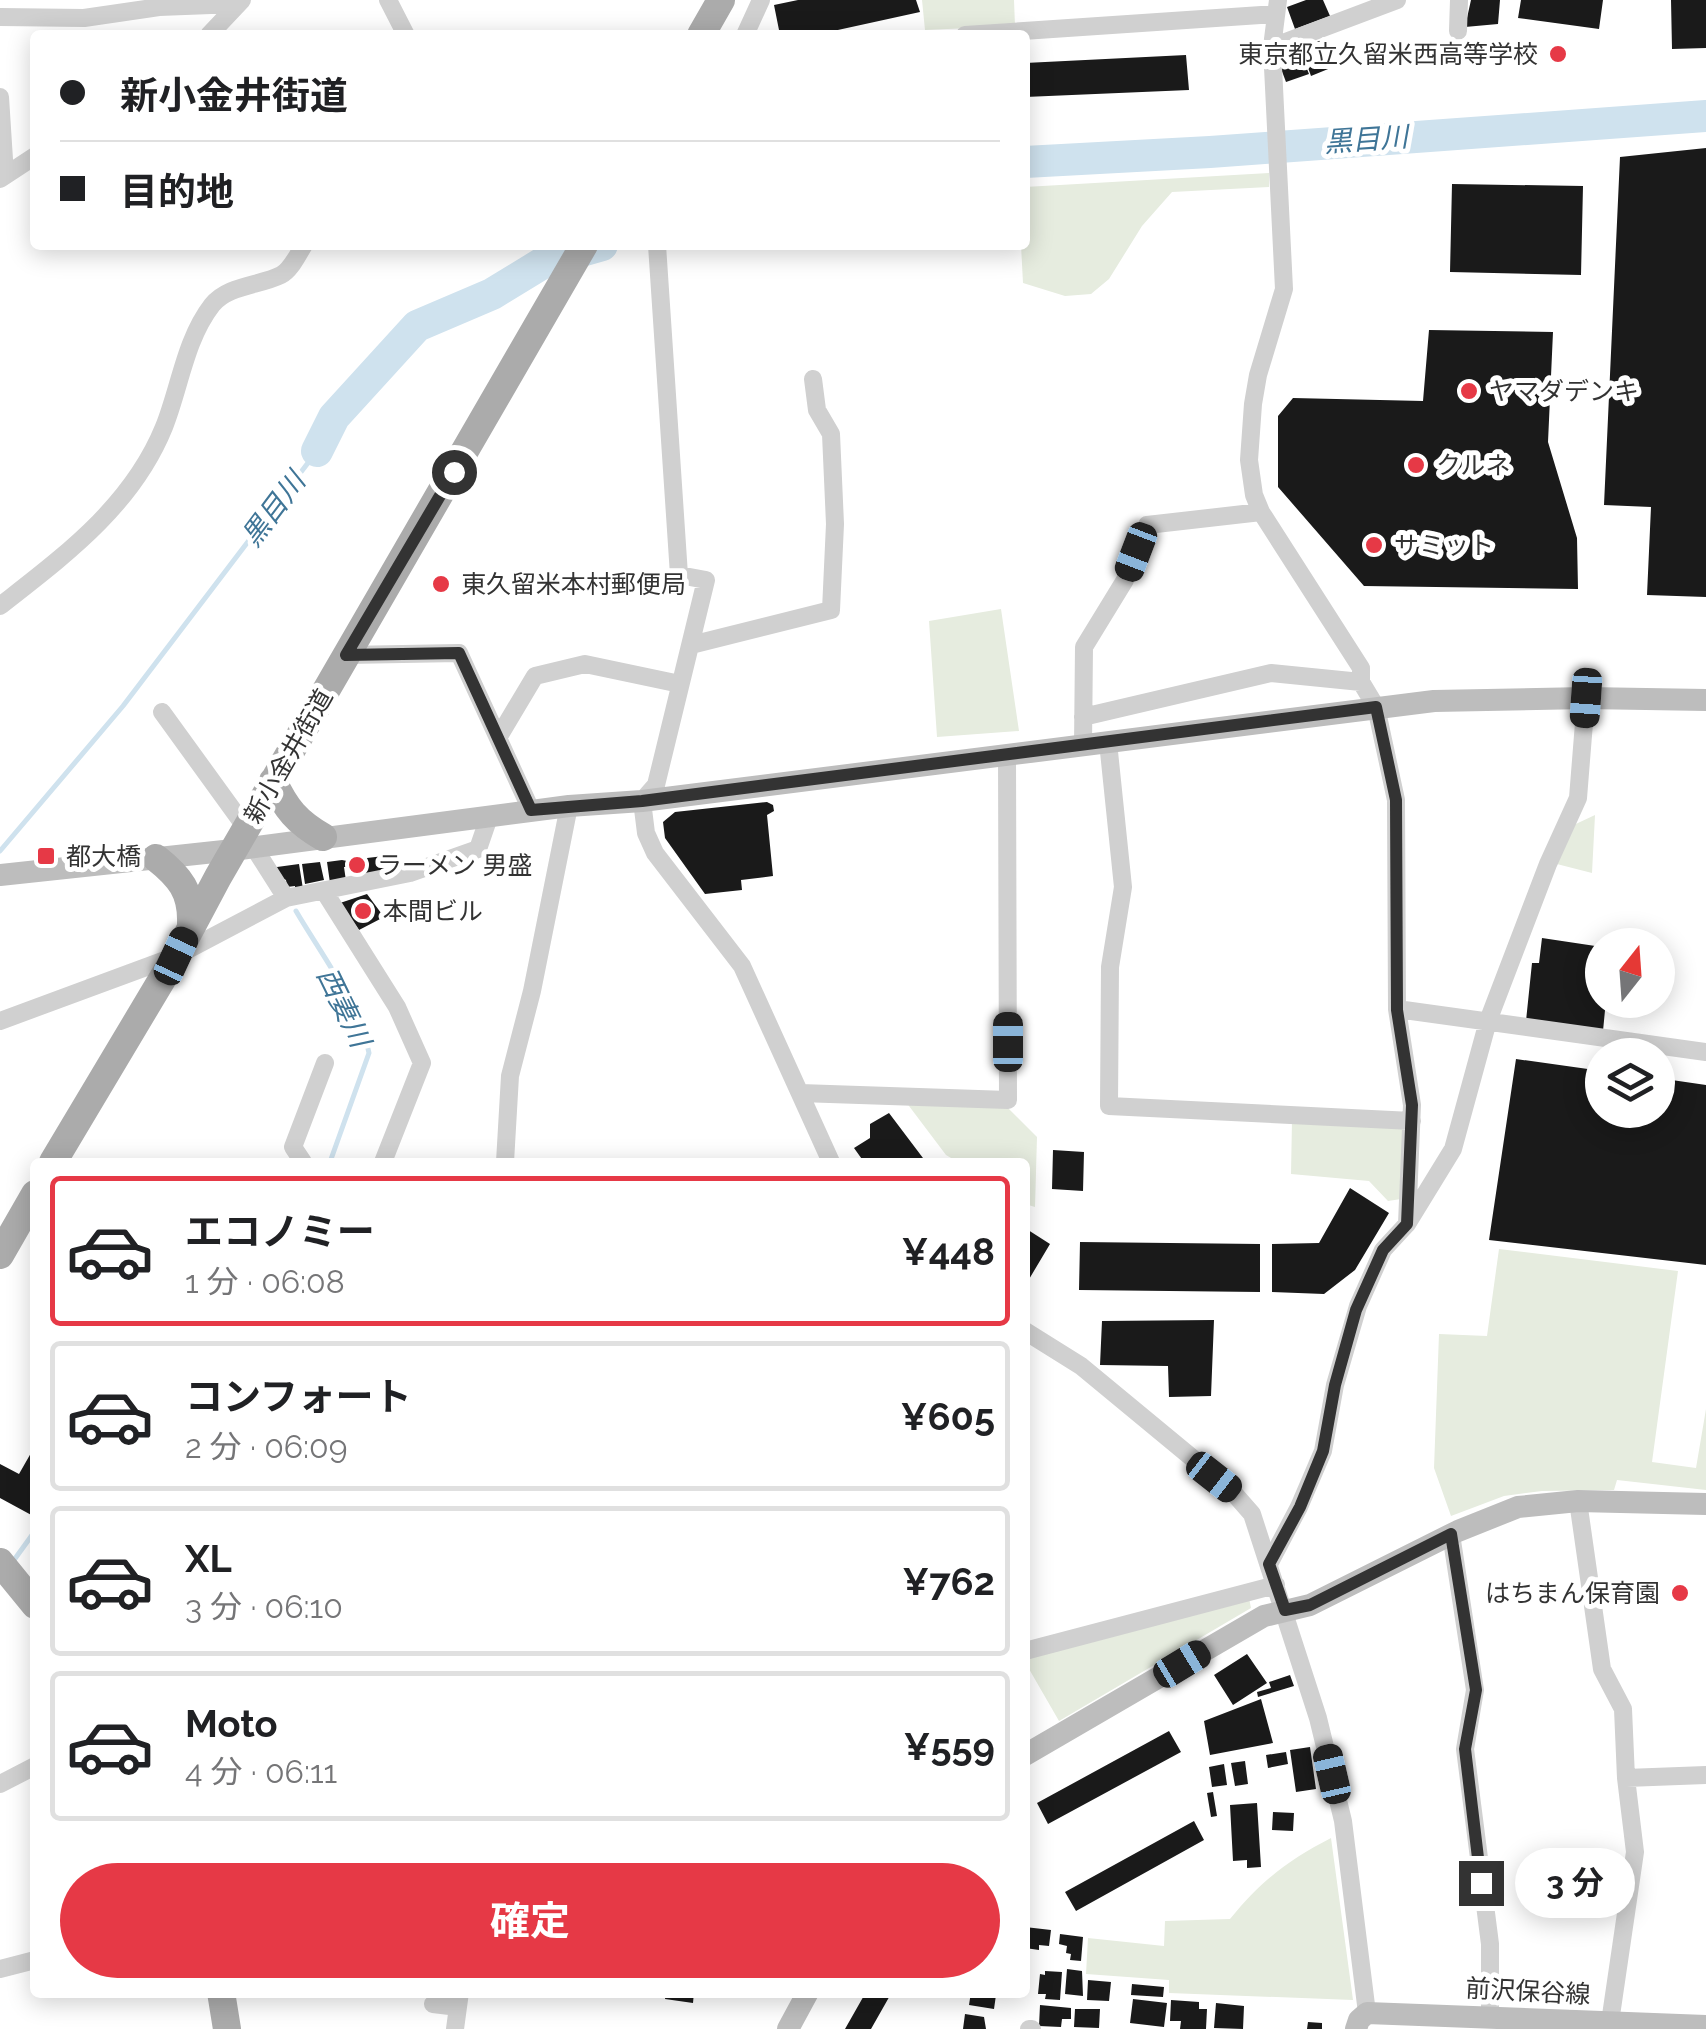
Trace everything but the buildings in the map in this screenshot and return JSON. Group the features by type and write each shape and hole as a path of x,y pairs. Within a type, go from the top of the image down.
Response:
{"main road":[{"path":"704,30 721,0"},
{"name":"新小金井街道","path":"55,1158 176,956 191,923 244,841 273,781 581,250"},
{"path":"273,781 286,809 323,838"},
{"path":"156,858 185,886 192,901 191,923"},
{"path":"0,1255 30,1203"},
{"path":"0,1562 30,1599"},
{"path":"222,1998 228,2029"}],"street":[{"path":"388,0 403,30"},
{"path":"747,30 762,0"},
{"path":"1272,48 1397,0"},
{"path":"1458,31 1459,0"},
{"path":"0,16 84,18 158,7 240,2"},
{"path":"214,30 240,2"},
{"path":"1020,30 1277,7 1272,48 1284,289 1258,375 1249,460 1261,512 1361,668 1361,682 1376,707 1396,800 1397,1010 1412,1105 1407,1224"},
{"path":"0,97 2,177"},
{"path":"2,177 30,159"},
{"path":"0,606 101,522 128,491 149,459 165,423 178,378 208,310 220,296 284,274 301,250"},
{"path":"658,250 679,575 706,580 656,785 642,801 646,832 656,853 742,966 828,1158"},
{"path":"691,645 832,610 835,524 831,434 818,410 814,379"},
{"path":"1083,745 1084,647 1125,580 1147,525 1261,512"},
{"path":"346,655 459,653 531,810"},
{"path":"498,738 535,676 585,664 680,684"},
{"path":"1083,717 1271,673 1361,682"},
{"path":"1269,1564 1300,1507 1323,1451 1335,1385 1356,1310 1383,1250 1407,1224 1453,1149 1488,1022 1549,862 1578,798 1586,698"},
{"path":"5,875 156,858 244,841 323,838 531,810 642,801 1434,701 1706,700"},
{"path":"162,712 244,841 286,898"},
{"path":"1108,742 1123,887 1110,967 1109,1106 1412,1121"},
{"path":"800,1092 1008,1100 1007,754"},
{"path":"504,1158 510,1076 532,990 569,806"},
{"path":"0,1021 176,956 286,898 410,874 478,849 489,817"},
{"path":"324,890 397,1007 422,1063 385,1158"},
{"path":"1397,1010 1706,1052"},
{"path":"300,1158 293,1147 325,1063"},
{"path":"1030,1334 1081,1366 1231,1490 1252,1514 1318,1718 1343,1821 1361,2021"},
{"path":"1578,1501 1602,1670 1623,1710 1635,1852 1610,2026"},
{"path":"1030,1753 1264,1616 1310,1605 1451,1534 1533,1503 1706,1504"},
{"path":"1451,1534 1476,1690 1465,1749 1497,2020"},
{"path":"1030,1649 1276,1585"},
{"path":"0,1784 30,1769"},
{"path":"1626,1778 1706,1775"},
{"path":"0,1969 30,1961"},
{"path":"788,2029 805,1998"},
{"path":"432,2004 459,2000 455,2029"},
{"name":"前沢保谷線","path":"1361,2021 1706,2026"}],"shaded area":[{"path":"922,0 1014,0 1015,26 925,30"},
{"path":"1269,173 1269,187 1172,192 1142,226 1109,279 1091,294 1065,296 1023,283 1021,250 1030,250 1030,187"},
{"path":"1001,609 1019,731 937,737 929,621"},
{"path":"1595,815 1592,873 1549,862 1563,830"},
{"path":"906,1102 1007,1107 1037,1137 1035,1207 1030,1206 1030,1158 946,1155"},
{"path":"1292,1120 1404,1127 1401,1199 1388,1201 1369,1181 1291,1174"},
{"path":"1499,1249 1678,1271 1652,1462 1696,1468 1706,1409 1706,1490 1617,1480 1614,1490 1504,1496 1451,1516 1434,1468 1439,1334 1487,1336"},
{"path":"1249,1598 1251,1608 1059,1721 1030,1671 1030,1655"},
{"path":"1331,1838 1353,2000 1169,1993 1169,1980 1086,1974 1088,1938 1164,1946 1165,1921 1230,1919 1276,1872"}],"waterway":[{"name":"黒目川","path":"1030,162 1706,116"},
{"name":"黒目川","path":"317,451 334,417 417,326 492,294 546,261 584,250"},
{"name":"黒目川","path":"0,851 123,706 317,451"},
{"name":"西妻川","path":"296,911 348,997 369,1053 331,1158"},
{"name":"西妻川","path":"14,1560 30,1538"}],"place":[{"name":"東京都立久留米西高等学校","path":"1558,54"},
{"name":"ヤマダデンキ","path":"1469,391"},
{"name":"クルネ","path":"1416,465"},
{"name":"サミット","path":"1374,545"},
{"name":"東久留米本村郵便局","path":"441,584"},
{"name":"都大橋","path":"46,856"},
{"name":"ラーメン 男盛","path":"357,865"},
{"name":"本間ビル","path":"363,911"},
{"name":"はちまん保育園","path":"1680,1593"}],"route":[{"path":"454,472 346,655 459,653 531,810 642,801 1376,707 1396,800 1397,1010 1412,1105 1407,1224 1383,1250 1356,1310 1335,1385 1323,1451 1300,1507 1269,1564 1285,1610 1310,1605 1451,1534 1476,1690 1465,1749 1481,1883"}]}
